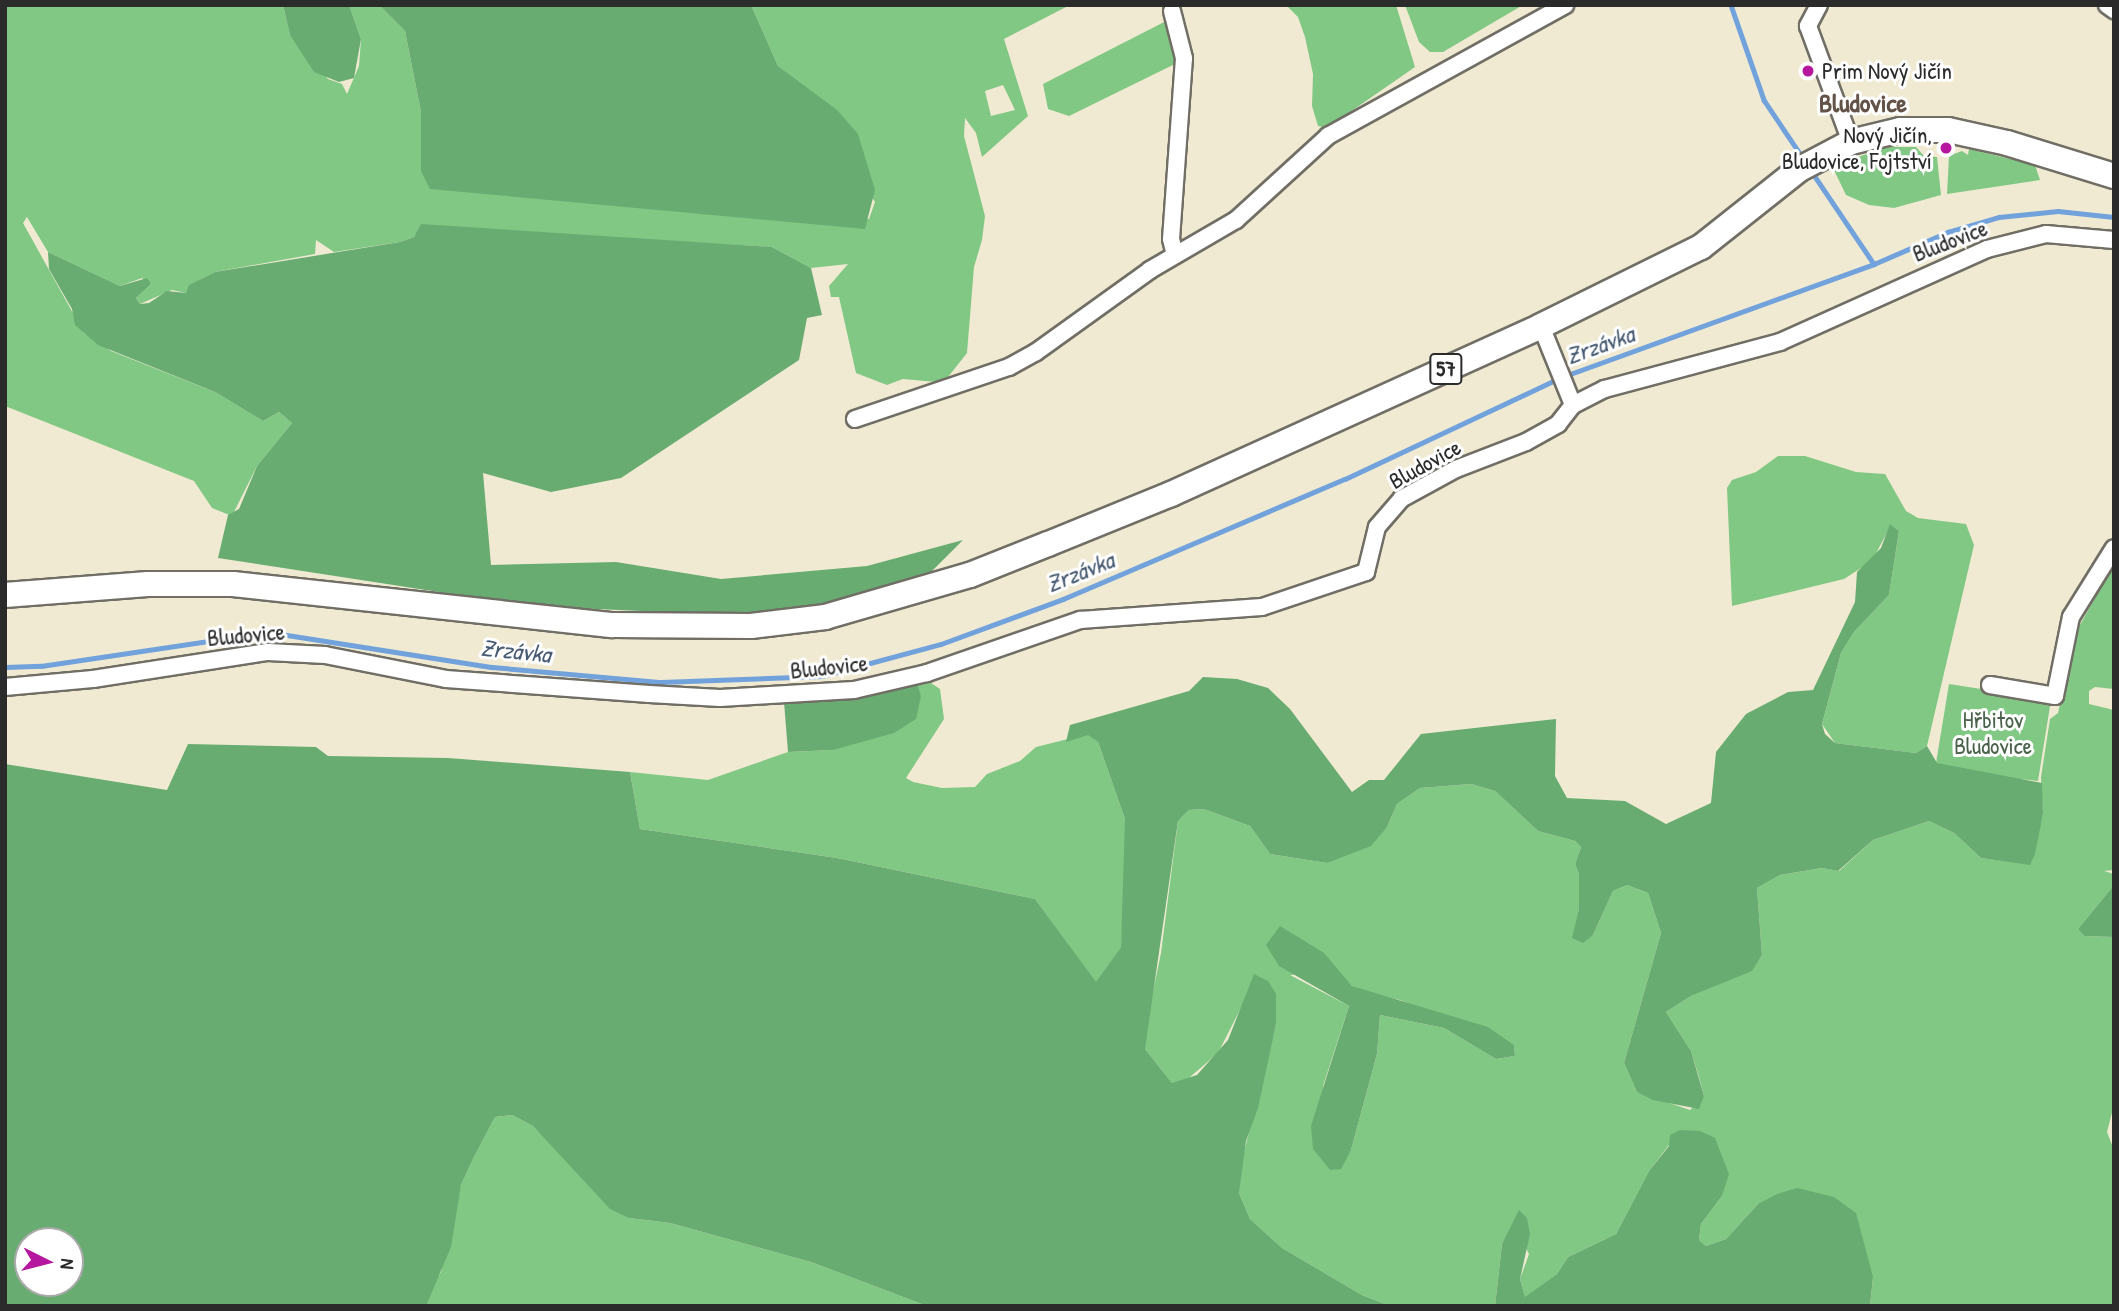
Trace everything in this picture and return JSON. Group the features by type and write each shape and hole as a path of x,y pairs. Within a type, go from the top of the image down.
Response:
{"main road":[{"name":"57","path":"5,595 148,584 233,584 613,625 751,626 825,618 970,575 1048,544 1541,326 1701,247 1806,165 1851,142 1900,130 1948,130 2007,143 2114,176"}],"street":[{"path":"855,419 1009,367 1175,255 1236,220 1328,136 1565,5"},
{"path":"1819,5 1808,26 1851,142"},
{"path":"2107,5 2114,10"},
{"path":"1172,11 1184,58 1171,239 1175,255"},
{"name":"Bludovice","path":"5,687 93,679 268,652 325,655 446,679 673,695 720,698 855,690 927,673 1080,620 1262,607 1366,572 1377,527 1401,499 1456,470 1525,442 1558,424 1571,400 1780,342 1987,249 2046,234 2114,240"},
{"path":"1541,326 1571,400"},
{"path":"1990,685 2055,696 2071,617 2114,548"}],"green space":[{"path":"5,5 283,5 290,35 328,79 342,84 347,94 359,66 361,39 349,5 379,5 405,31 421,112 421,139 869,219 875,202 802,85 778,66 751,5 1070,5 1004,39 1028,116 982,157 976,133 965,118 964,136 985,216 982,240 974,267 967,353 948,377 936,382 903,379 887,385 856,373 839,297 831,297 829,286 848,264 811,268 772,247 421,227 414,237 400,242 334,252 316,240 315,254 215,272 190,285 186,293 172,290 140,304 136,298 151,284 142,278 120,286 48,252 27,217 23,223 84,333 111,351 215,392 263,421 279,412 292,423 257,466 232,516 212,508 194,481 5,406","holes":["1003,85 1015,110 991,116 985,91"]},
{"path":"283,5 349,5 361,39 354,78 339,82 314,72 290,35"},
{"path":"379,5 751,5 778,66 837,110 858,134 875,190 865,229 430,189 421,171 421,112 405,31"},
{"path":"1286,5 1396,5 1415,67 1327,128 1318,126 1312,106 1313,74 1305,37 1298,17"},
{"path":"1405,5 1523,5 1443,52 1430,52 1419,42"},
{"path":"1170,19 1179,62 1069,116 1048,109 1043,84"},
{"path":"1887,147 1916,147 1924,156 1937,157 1941,195 1894,208 1869,205 1846,195 1832,166"},
{"path":"1969,149 2035,165 2040,180 1947,194 1949,156 1962,151 1968,155"},
{"path":"421,224 772,247 811,268 822,315 807,318 799,360 621,478 551,492 483,473 491,565 616,562 721,579 867,566 963,540 928,575 848,602 751,616 530,606 218,558 228,515 239,509 257,466 292,423 279,412 263,421 215,392 98,345 75,325 72,309 49,269 48,252 120,286 147,278 151,284 136,298 140,304 149,303 167,291 186,293 189,285 215,272 400,242 414,237"},
{"path":"1778,456 1805,456 1856,472 1885,474 1906,511 1918,518 1966,524 1974,545 1927,746 1916,753 1835,743 1822,724 1841,653 1854,632 1889,595 1899,531 1891,525 1872,561 1844,579 1732,606 1727,488 1732,480 1756,472"},
{"path":"1890,524 1899,531 1889,595 1854,632 1841,653 1822,724 1825,734 1835,743 1916,753 1927,746 1937,763 2042,783 2043,814 2035,854 2030,865 1981,858 1954,833 1929,821 1873,840 1838,871 1822,868 1780,875 1757,888 1762,955 1752,971 1691,996 1666,1012 1691,1051 1704,1096 1699,1109 1653,1100 1637,1092 1624,1063 1661,933 1648,893 1627,885 1613,891 1593,935 1583,943 1572,938 1579,908 1579,874 1575,864 1581,847 1575,841 1538,831 1495,791 1471,784 1420,788 1397,804 1387,827 1371,846 1327,863 1270,854 1250,826 1204,809 1189,810 1178,821 1145,1049 1172,1083 1197,1075 1228,1040 1254,974 1268,981 1276,994 1276,1024 1258,1108 1246,1141 1239,1193 1250,1219 1282,1248 1362,1295 1390,1306 927,1306 811,1262 670,1223 629,1218 610,1209 533,1126 512,1115 495,1117 461,1185 451,1247 426,1306 5,1306 5,764 167,790 188,744 316,747 328,756 448,758 630,772 640,829 837,858 1035,899 1096,982 1121,947 1125,819 1098,742 1088,735 1066,742 1070,725 1189,691 1203,677 1237,679 1268,688 1290,709 1352,792 1369,780 1384,780 1421,734 1556,719 1555,776 1567,798 1625,801 1666,824 1711,803 1716,752 1746,714 1788,692 1813,690 1855,602 1857,572 1881,548"},
{"path":"2114,564 2114,689 2095,687 2089,691 2089,704 2114,710 2114,870 2104,871 2114,874 2114,885 2078,929 2084,936 2114,937 2114,1105 2107,1132 2114,1150 2114,1306 1870,1306 1873,1277 1758,1204 1726,1239 1706,1246 1699,1240 1701,1224 1722,1196 1669,1145 1649,1171 1616,1234 1568,1257 1557,1274 1525,1298 1520,1279 1529,1254 1514,1226 1502,1244 1495,1306 1390,1306 1362,1295 1282,1248 1250,1219 1239,1193 1240,1168 1276,1024 1246,998 1218,1053 1183,1083 1172,1083 1145,1049 1143,1040 1161,953 1178,821 1189,810 1204,809 1250,826 1270,854 1327,863 1387,827 1397,804 1420,788 1471,784 1495,791 1538,831 1575,841 1581,847 1575,864 1579,874 1579,908 1573,938 1593,935 1613,891 1627,885 1648,893 1661,933 1624,1063 1637,1092 1690,1110 1704,1096 1691,1051 1666,1012 1691,996 1752,970 1762,955 1757,888 1780,875 1822,868 1839,871 1873,840 1929,821 1954,833 1981,858 2030,864 2043,814 2041,777 2050,719 2058,713 2076,632","holes":["1338,972 1352,986 1368,993 1400,1000 1514,1045 1515,1056 1496,1059 1444,1028 1380,1015 1377,1054 1351,1150 1323,1086 1349,1006 1290,975"]},
{"path":"931,683 940,689 944,719 906,778 913,782 942,788 975,787 987,774 1020,761 1036,747 1088,734 1098,742 1125,819 1126,864 1121,947 1096,983 1035,899 837,858 640,829 630,772 708,780 788,752 833,750 921,697 918,685"},
{"name":"Hřbitov Bludovice","path":"1949,684 2051,700 2038,781 1982,775 1936,763"},
{"path":"918,685 921,696 916,719 894,733 833,750 788,752 784,702"},
{"path":"2114,885 2114,937 2084,936 2078,929"},
{"path":"1280,926 1324,953 1352,986 1488,1027 1514,1045 1515,1056 1496,1059 1444,1028 1380,1015 1377,1054 1351,1150 1341,1169 1330,1170 1313,1149 1311,1126 1349,1006 1279,966 1266,945"},
{"path":"512,1115 533,1126 629,1218 670,1223 811,1262 927,1306 426,1306 428,1292 441,1272 461,1185 495,1117"},
{"path":"1680,1130 1700,1131 1715,1138 1729,1174 1722,1196 1701,1224 1699,1240 1706,1246 1726,1239 1758,1204 1777,1194 1797,1188 1834,1197 1856,1213 1873,1277 1870,1306 1495,1306 1502,1244 1519,1210 1527,1218 1530,1234 1520,1279 1525,1297 1557,1274 1568,1257 1616,1234 1649,1171 1669,1146 1670,1135"}],"waterway":[{"path":"1731,5 1764,100 1803,158"},
{"path":"1812,172 1874,264"},
{"name":"Zrzávka","path":"5,667 41,666 268,632 492,667 661,682 822,676 941,644 1063,599 1345,479 1562,377 1874,264 1948,232 1999,217 2058,211 2114,217"}],"place":[{"name":"Prim Nový Jičín","path":"1808,71"},
{"name":"Nový Jičín, Bludovice, Fojtství","path":"1946,148"}],"district":[{"name":"Bludovice","path":"1863,103"}]}
